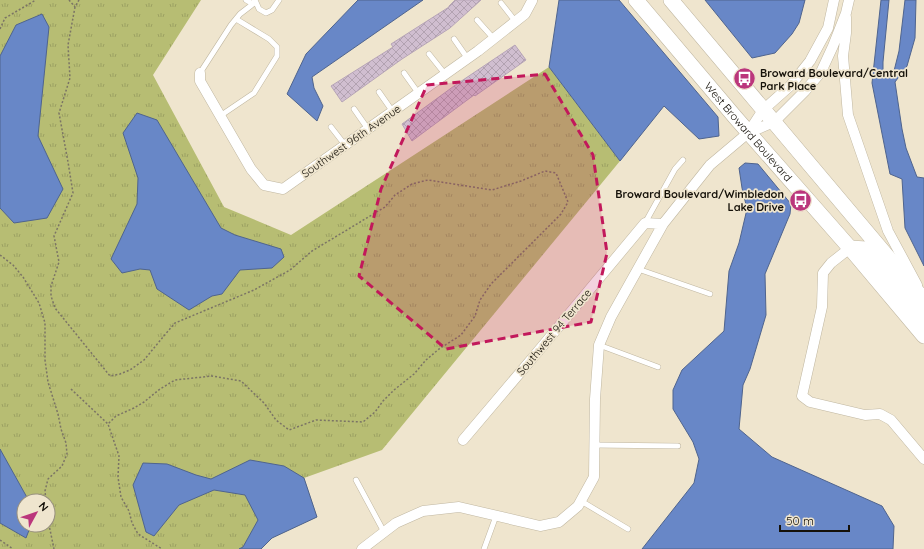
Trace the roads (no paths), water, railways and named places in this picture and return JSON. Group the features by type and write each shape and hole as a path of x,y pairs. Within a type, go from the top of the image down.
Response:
{"main road":[{"name":"West Broward Boulevard","path":"636,0 748,133 850,248 924,336"},
{"path":"671,0 924,298"},
{"path":"850,248 866,249 924,317"}],"street":[{"name":"Southwest 96th Avenue","path":"200,73 200,81 251,169 264,185 283,189 468,59 525,14 532,0"},
{"path":"362,549 396,523 423,511 459,507 540,526 559,522 578,506 594,477 595,399 599,345 611,317 663,224 710,165 748,133 763,110 790,86 810,61 828,28 834,0"},
{"path":"748,133 774,122 805,92 821,72 846,13 849,0"},
{"path":"846,13 846,33 843,56 848,115 888,232 924,298"},
{"path":"645,223 663,224"},
{"name":"Southwest 94 Terrace","path":"463,440 645,223"},
{"path":"850,248 831,263 823,273 822,307 802,396 810,402 865,415 880,414 891,420 924,459"}],"lane":[{"path":"246,0 254,1"},
{"path":"254,1 259,9 266,13 272,10 279,0"},
{"path":"200,73 236,19 254,1"},
{"path":"501,3 516,22"},
{"path":"220,116 254,93 277,56 277,47 269,39 236,19"},
{"path":"477,20 494,39"},
{"path":"454,39 468,59"},
{"path":"429,54 446,75"},
{"path":"404,73 419,94"},
{"path":"379,92 393,112"},
{"path":"354,109 368,130"},
{"path":"332,127 345,145"},
{"name":"Southwest 94 Terrace","path":"645,223 675,169 683,160"},
{"path":"638,269 710,294"},
{"path":"599,345 658,367"},
{"path":"594,445 678,446"},
{"path":"356,480 384,532"},
{"path":"581,501 628,530"},
{"path":"484,549 496,516"}],"water":[{"path":"358,0 423,0 312,77 314,88 323,106 317,121 287,94 306,54"},
{"path":"559,0 619,0 718,117 719,136 699,139 664,106 620,161 549,67"},
{"path":"705,0 805,0 799,23 792,34 775,53 752,58"},
{"path":"881,0 889,0 883,62 883,72 886,76 894,71 899,51 905,0 916,0 915,38 907,66 895,82 906,148 917,177 924,178 924,266 905,228 902,179 890,174 872,83"},
{"path":"42,14 49,27 38,136 63,189 47,218 14,223 0,208 0,56 16,25"},
{"path":"137,113 157,120 221,228 235,235 281,249 284,257 272,268 240,270 222,294 212,296 189,310 157,289 150,270 140,269 122,273 111,259 137,204 138,178 123,133"},
{"path":"745,163 758,164 791,204 790,214 765,274 766,315 750,369 743,385 739,429 772,457 882,506 894,526 893,549 642,549 694,483 699,459 693,442 673,409 673,390 682,370 724,331 729,271 739,243 747,209 739,168"},
{"path":"0,449 25,493 16,493 16,532 0,523"},
{"path":"250,460 284,466 304,478 317,517 272,538 261,549 239,549 243,547 258,520 245,495 214,490 179,505 154,536 146,532 133,485 143,463 167,464 211,479"},
{"path":"17,533 28,533 26,538"}],"place":[{"name":"Broward Boulevard/Central Park Place","path":"744,79"},
{"name":"Broward Boulevard/Wimbledon Lake Drive","path":"800,200"}]}
